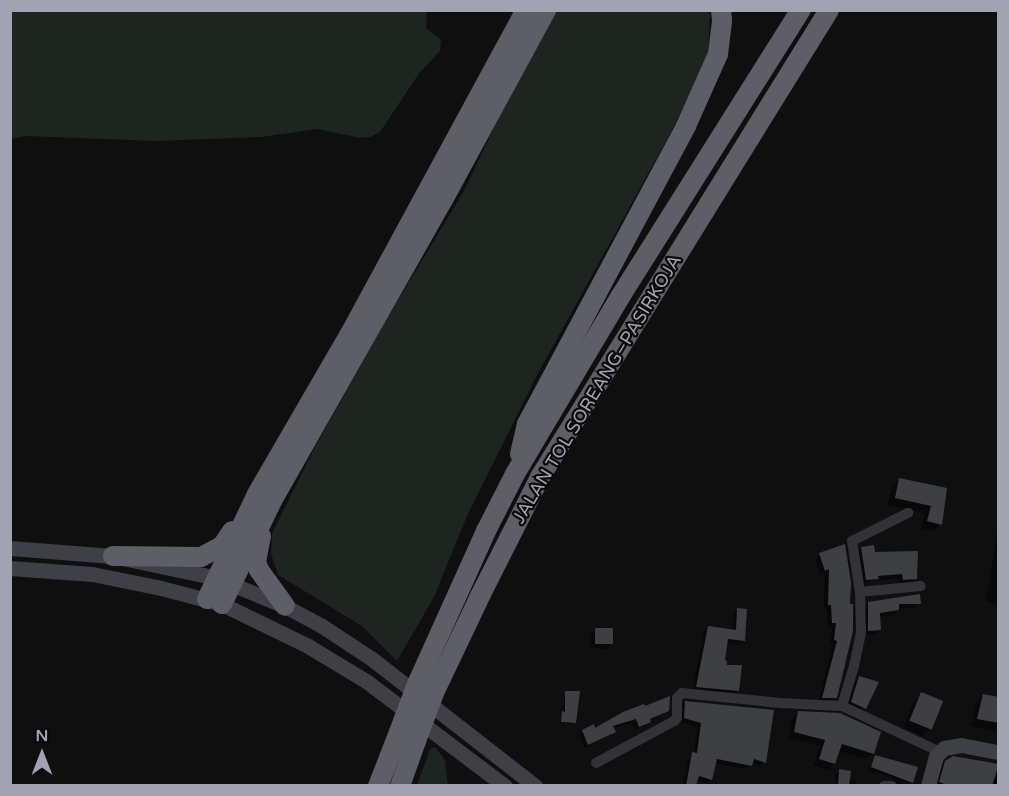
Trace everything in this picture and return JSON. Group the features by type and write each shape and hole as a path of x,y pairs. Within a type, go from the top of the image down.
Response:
{"highway":[{"path":"214,601 351,332 526,10"},
{"path":"113,556 201,557 222,546 265,497 443,200 546,10"},
{"path":"515,474 527,424 686,126 718,54 723,20 721,10"},
{"name":"JALAN TOL SOREANG–PASIRKOJA","path":"400,786 416,741 426,688 486,531 515,474 620,297 801,10"},
{"name":"JALAN TOL SOREANG–PASIRKOJA","path":"378,786 399,732 480,596 540,477 829,10"},
{"path":"265,497 256,562 263,579 285,606"}],"street":[{"path":"842,706 861,632 860,592 852,541 908,513"},
{"path":"10,548 113,556 223,581 285,606 322,626 372,658 535,786"},
{"path":"10,568 92,574 214,601 300,642 366,681 505,786"},
{"path":"860,592 921,586"},
{"path":"596,763 674,721 677,718 678,698 682,693 780,703 842,706 938,751 961,745 999,752"},
{"path":"928,786 938,751"},
{"path":"884,786 892,786"}],"shaded area":[{"path":"11,10 427,11 426,28 441,40 440,51 420,72 380,132 370,137 360,138 318,129 261,137 155,141 26,136 11,139"},
{"path":"553,11 708,11 710,15 708,58 671,132 536,377 467,516 434,597 397,661 362,626 278,575 271,554 272,533 314,449 386,320 464,191 528,55"},
{"path":"435,747 445,760 448,785 417,785 430,749"}],"building":[{"path":"899,478 947,488 942,525 927,521 931,506 895,498"},
{"path":"845,544 851,583 850,604 853,604 853,631 837,698 822,698 837,641 834,640 836,623 832,623 831,605 828,605 829,569 825,571 819,553"},
{"path":"874,545 875,552 918,551 917,579 903,580 902,574 878,576 879,579 866,580 861,547"},
{"path":"920,594 921,604 899,604 899,610 880,613 881,630 868,631 868,602"},
{"path":"737,608 747,609 745,641 728,639 725,660 727,665 742,665 739,691 696,687 708,626 736,630"},
{"path":"595,628 613,628 613,644 595,644"},
{"path":"859,676 879,682 866,709 851,702"},
{"path":"565,691 580,691 576,723 561,722 562,711 565,712"},
{"path":"921,692 943,701 932,730 909,721"},
{"path":"983,694 999,697 999,723 977,719"},
{"path":"670,696 669,711 650,719 651,722 639,727 636,719 613,726 616,732 588,745 582,730 594,724 595,728 623,712"},
{"path":"685,701 774,710 766,763 754,759 752,766 717,759 712,780 699,776 696,786 686,786 692,752 697,753 701,723 684,718"},
{"path":"798,711 840,713 881,732 874,754 842,744 835,764 819,759 825,740 794,732"},
{"path":"875,755 918,767 913,783 871,767"},
{"path":"953,756 999,764 992,786 950,786 939,782 945,761"},
{"path":"839,769 851,771 849,786 838,786"}]}
